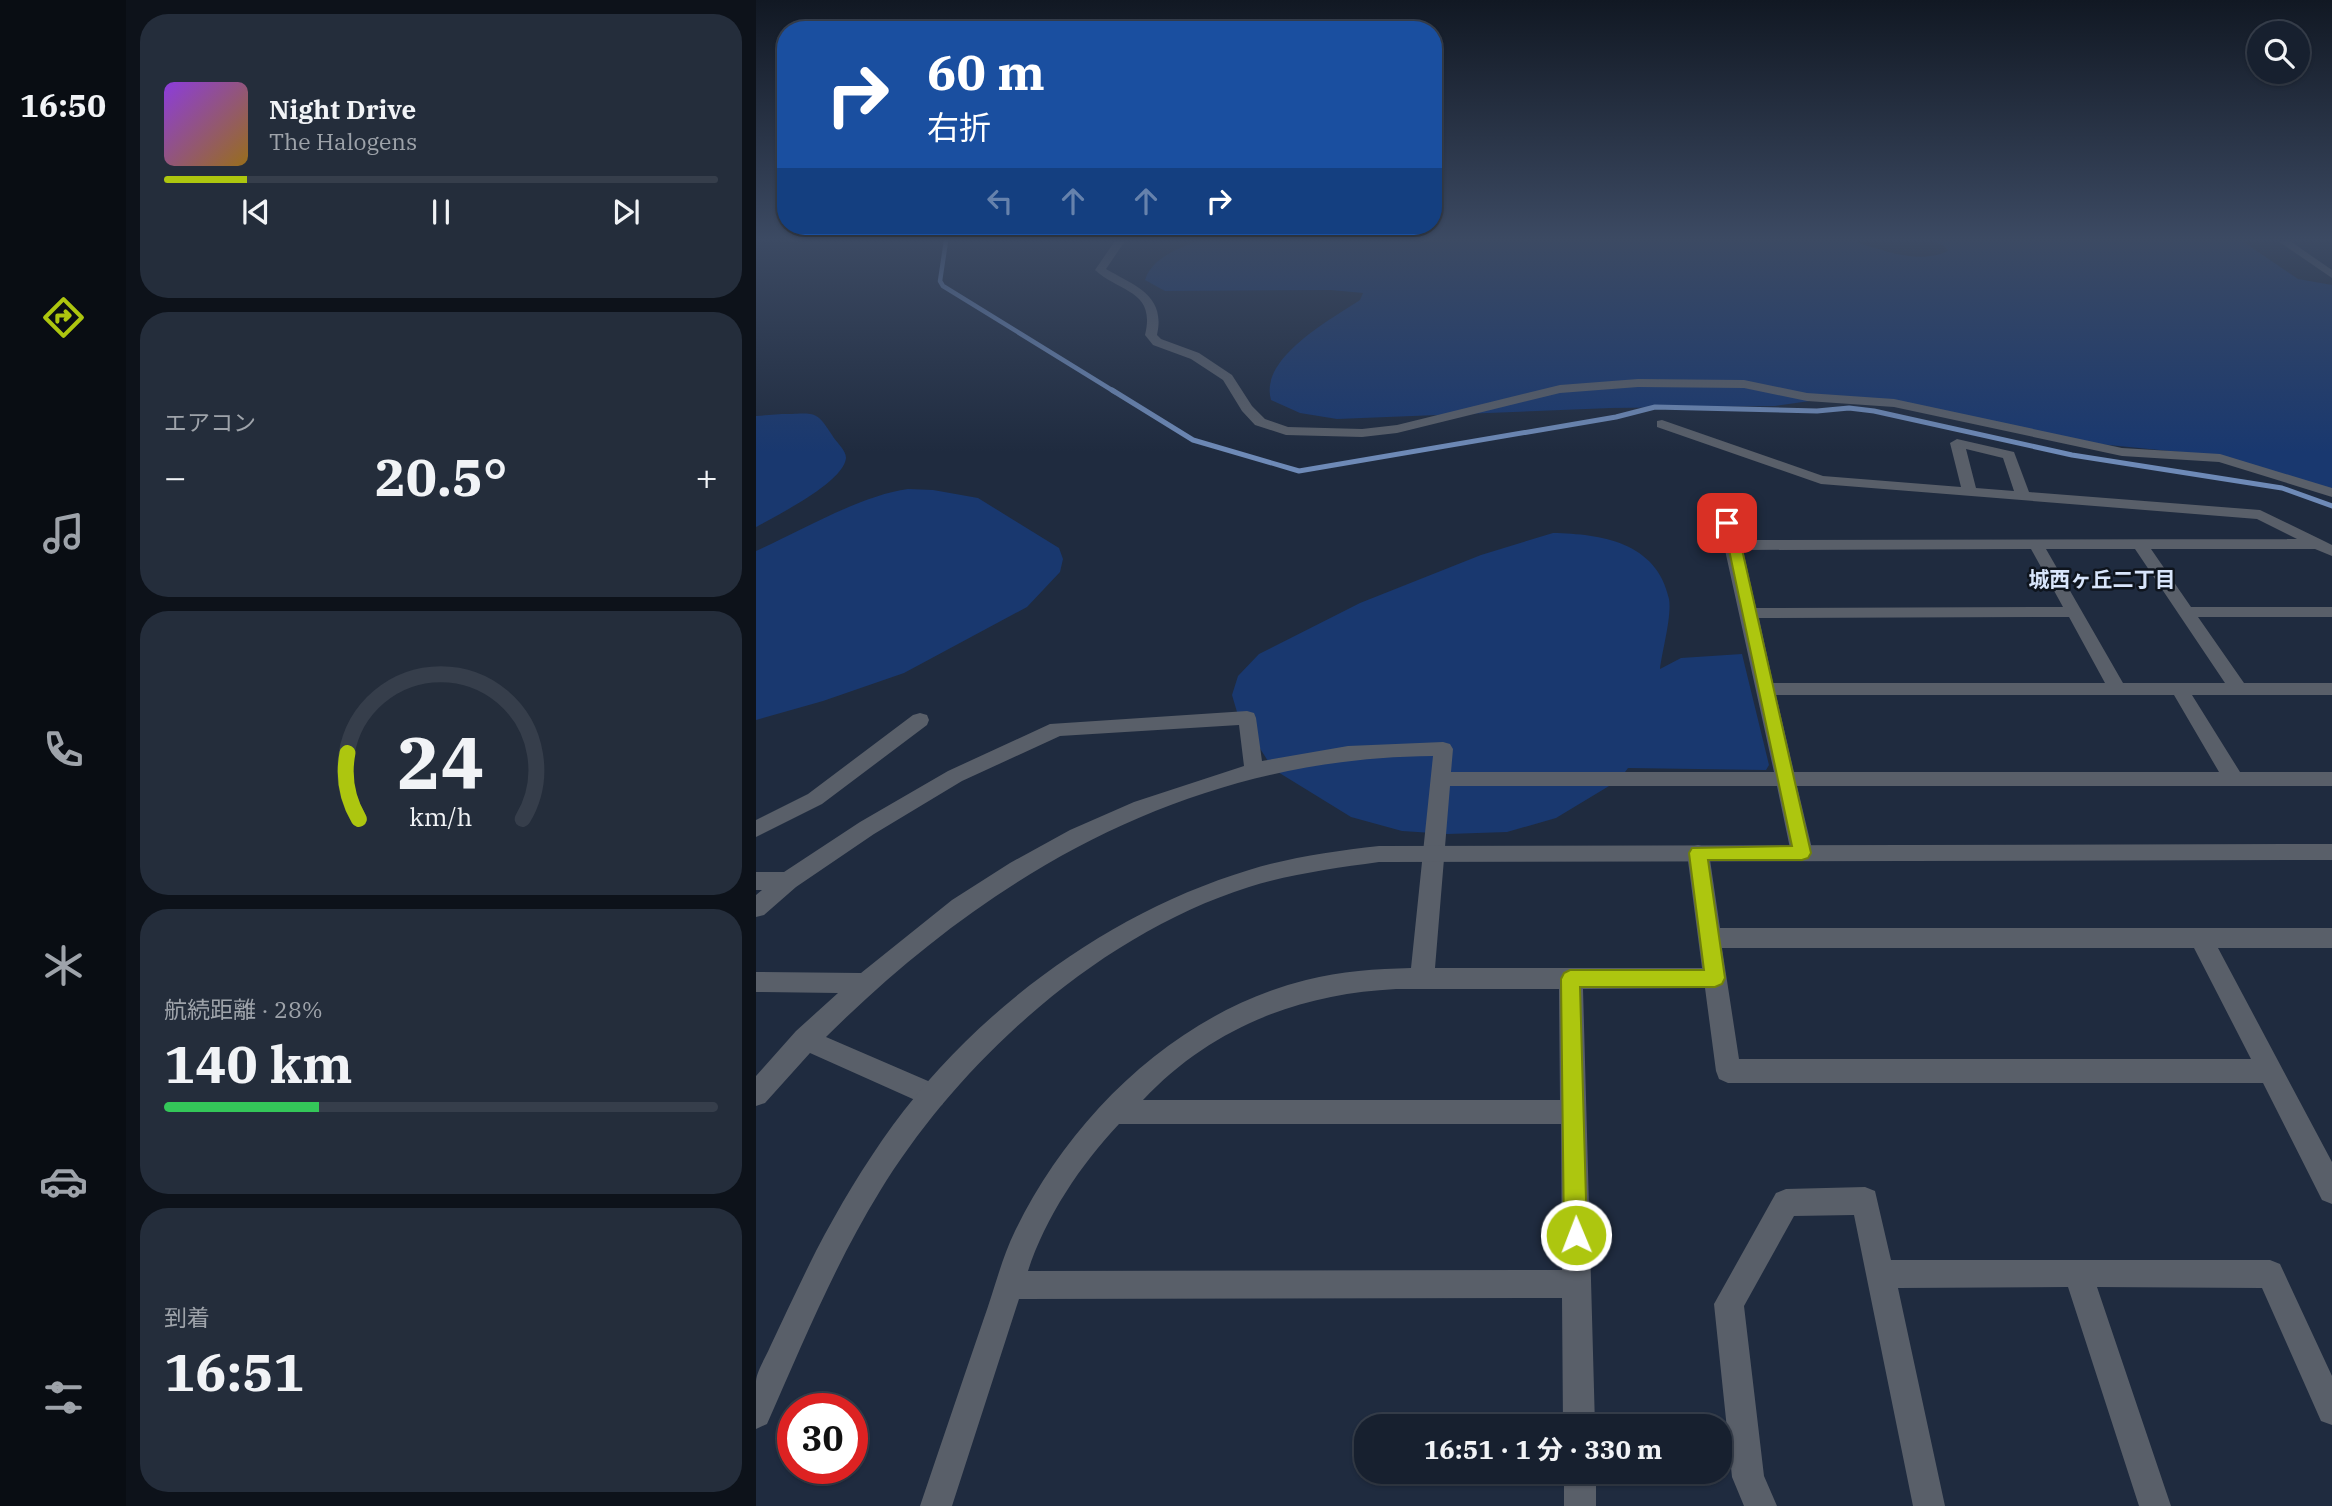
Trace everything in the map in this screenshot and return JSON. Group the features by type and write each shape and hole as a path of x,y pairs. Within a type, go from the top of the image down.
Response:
{"street":[{"path":"1153,311 1151,335 1157,342 1195,356 1228,378 1247,408 1260,422 1286,431 1362,433 1397,429 1496,402 1560,389 1638,383 1744,384 1807,397 1894,403 2122,452 2220,458 2332,493"},
{"path":"1662,424 1821,480 2260,515 2325,548"},
{"path":"1970,492 1957,443 2009,455 2023,497"},
{"path":"1727,523 1802,853"},
{"path":"1734,545 2325,548"},
{"path":"2036,545 2118,689"},
{"path":"2140,545 2239,689"},
{"path":"1749,613 2074,612"},
{"path":"2186,612 2332,612"},
{"path":"2179,689 2234,779"},
{"path":"1766,690 2332,689"},
{"path":"756,908 788,881 867,828 955,776 1057,729 1247,718 1254,770"},
{"path":"756,829 815,799 920,720"},
{"path":"756,1094 805,1039 863,983 909,943 997,881 1076,835 1155,800 1254,770 1315,757 1443,749 1423,979"},
{"path":"1441,779 2332,779"},
{"path":"756,1413 833,1246 872,1178 933,1096 992,1033 1082,961 1185,902 1230,884 1285,868 1379,855 1434,853 2332,852"},
{"path":"1698,853 1728,1071 2270,1072"},
{"path":"756,881 788,881"},
{"path":"1711,938 2332,938"},
{"path":"2201,938 2332,1190"},
{"path":"936,1506 1025,1242 1052,1191 1082,1146 1112,1112 1186,1047 1229,1020 1303,991 1350,981 1715,978"},
{"path":"1570,979 1579,1414"},
{"path":"756,982 863,983"},
{"path":"805,1039 933,1096"},
{"path":"1112,1112 1573,1112"},
{"path":"1761,1506 1748,1478 1729,1304 1786,1203 1865,1202 1928,1506"},
{"path":"2078,1273 2155,1506"},
{"path":"1882,1274 2270,1273 2332,1410"},
{"path":"1010,1284 1577,1284"},
{"path":"1580,1484 1580,1506"}],"shaded area":[{"path":"1342,311 2332,311 2332,492 2200,454 2078,442 1892,401 1838,397 1775,406 1611,408 1337,419 1300,413 1271,400 1270,384 1276,369 1286,355 1315,329"},
{"path":"756,416 817,416 843,449 846,458 834,477 822,487 756,527"},
{"path":"908,489 933,490 978,498 1059,548 1063,559 1060,572 1027,607 904,673 823,701 756,720 756,551 851,506"},
{"path":"1553,533 1608,539 1640,553 1653,565 1663,580 1670,606 1660,669 1681,658 1742,654 1769,765 1766,770 1628,768 1619,780 1556,818 1507,832 1448,834 1402,831 1351,817 1273,769 1237,712 1232,695 1238,676 1259,654 1360,603 1481,555"}],"waterway":[{"path":"984,311 1115,392"},
{"path":"1112,390 1193,440 1299,471 1616,417 1655,407 1817,411 1849,408 1874,411 2072,455 2282,488 2332,506"}],"district":[{"name":"城西ヶ丘二丁目","path":"2102,580"}],"route":[{"path":"1576,1235 1570,979 1715,978 1698,853 1802,853 1727,523"}]}
